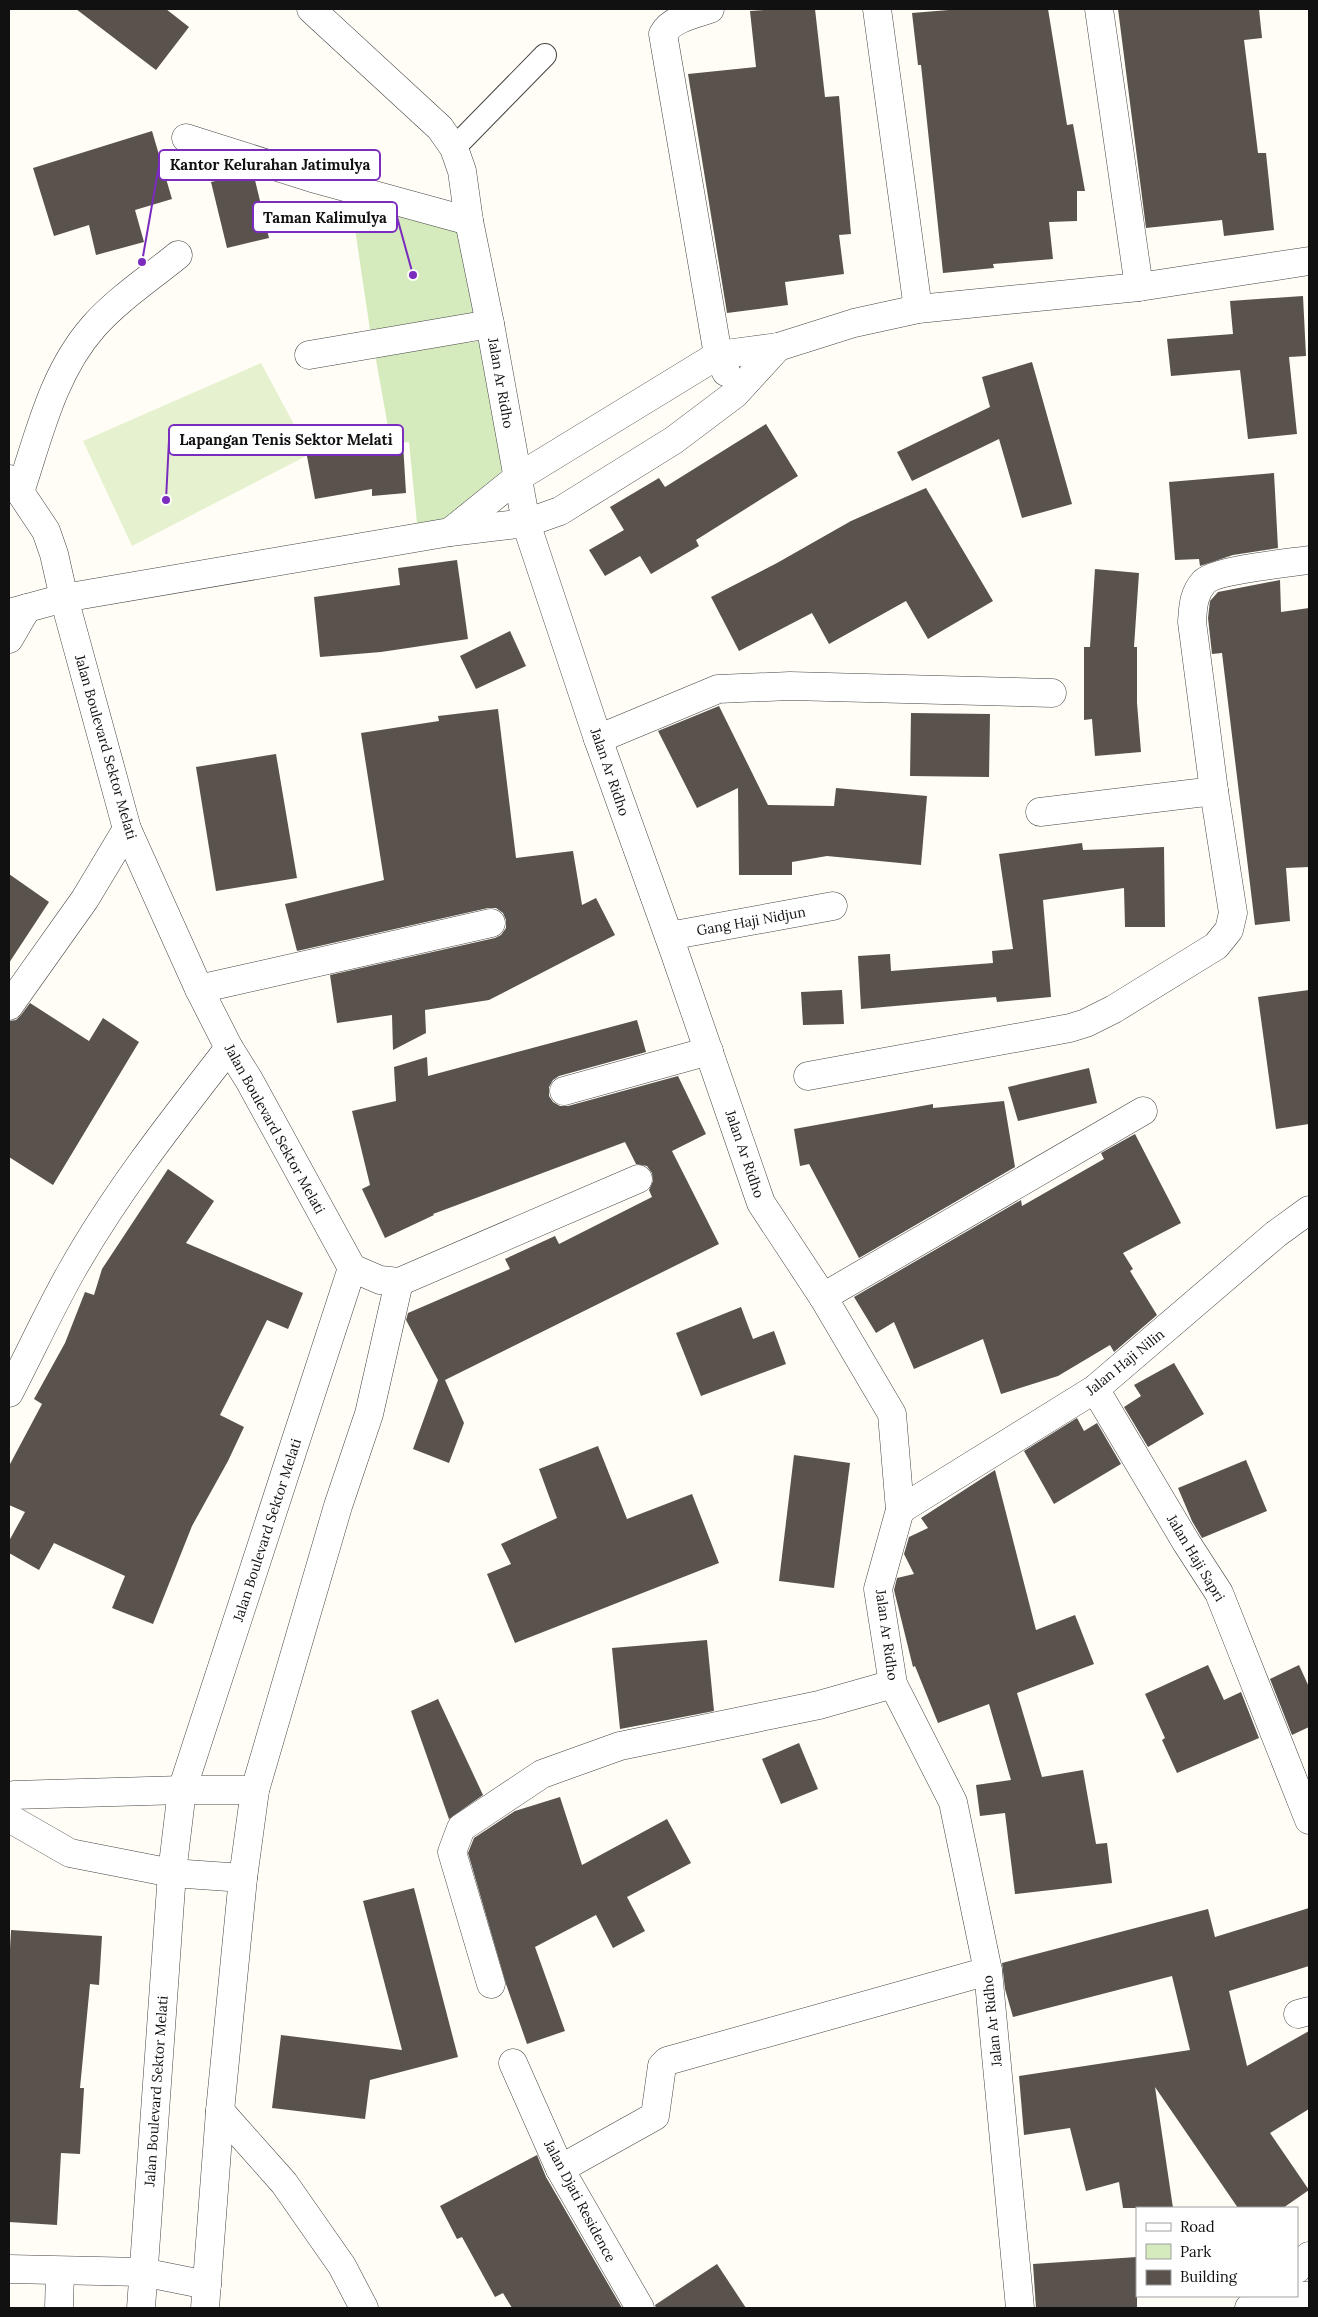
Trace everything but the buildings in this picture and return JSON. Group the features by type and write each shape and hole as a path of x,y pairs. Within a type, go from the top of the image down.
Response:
{"street":[{"name":"Jalan Ar Ridho","path":"311,9 401,91 447,138 462,171 469,220 526,523 598,740 762,1203 823,1297 892,1414 900,1510 878,1589 893,1684 953,1802 988,1971 1020,2308"},
{"path":"710,9 672,24 666,28 663,34 718,356 735,394"},
{"path":"877,9 918,309"},
{"path":"1099,9 1139,287"},
{"path":"186,138 312,178 469,220"},
{"path":"14,486 54,390 74,352 95,326 178,254"},
{"path":"450,532 517,478 718,356 778,347 854,323 918,309 1139,287 1309,261"},
{"path":"309,355 490,324"},
{"path":"9,639 18,610 64,598 450,532 526,523 560,511 658,450 735,394 778,347"},
{"name":"Jalan Boulevard Sektor Melati","path":"14,486 46,531 54,554 64,598 127,830 199,988 229,1048 250,1080 352,1268 182,1790 172,1873 142,2272 141,2308"},
{"path":"808,1076 1070,1028 1086,1023 1114,1009 1216,946 1229,930 1233,913 1214,791 1192,622 1194,598 1204,581 1222,574 1309,560"},
{"path":"598,740 718,689 790,686 1052,692"},
{"path":"1040,812 1214,791"},
{"path":"9,1006 84,899 127,830"},
{"name":"Gang Haji Nidjun","path":"669,936 833,906"},
{"path":"199,988 491,923"},
{"path":"9,1393 71,1272 109,1211 145,1157 229,1048"},
{"path":"564,1091 709,1052"},
{"path":"823,1297 1142,1111"},
{"path":"352,1268 380,1280 399,1282 638,1180"},
{"name":"Jalan Haji Nilin","path":"900,1510 1095,1389 1276,1234 1309,1210"},
{"path":"9,2269 60,2272 142,2272 206,2296 220,2111 243,1878 255,1790 338,1506 369,1414 399,1282"},
{"name":"Jalan Haji Sapri","path":"1095,1389 1186,1542 1219,1593 1309,1820"},
{"path":"491,1984 452,1852 461,1828 542,1774 620,1746 818,1705 893,1684"},
{"path":"9,1798 14,1796 182,1790 255,1790"},
{"path":"9,1818 70,1853 172,1873 243,1878"},
{"path":"560,2169 655,2116 662,2066 668,2061 988,1971"},
{"name":"Jalan Djati Residence","path":"513,2063 560,2169 640,2308"},
{"path":"220,2111 284,2184 342,2266 364,2308"},
{"path":"1298,2268 1309,2256"},
{"path":"59,2308 60,2272"},
{"path":"1249,2308 1278,2297"}],"lane":[{"path":"447,138 545,56"}],"green space":[{"path":"351,202 461,228 476,315 370,330"},
{"path":"480,341 505,469 442,521 417,523 409,442 391,444 375,354"},
{"path":"261,363 310,454 132,546 83,441"}],"place":[{"name":"Kantor Kelurahan Jatimulya","path":"142,262"},
{"name":"Taman Kalimulya","path":"413,275"},
{"name":"Lapangan Tenis Sektor Melati","path":"166,500"}]}
